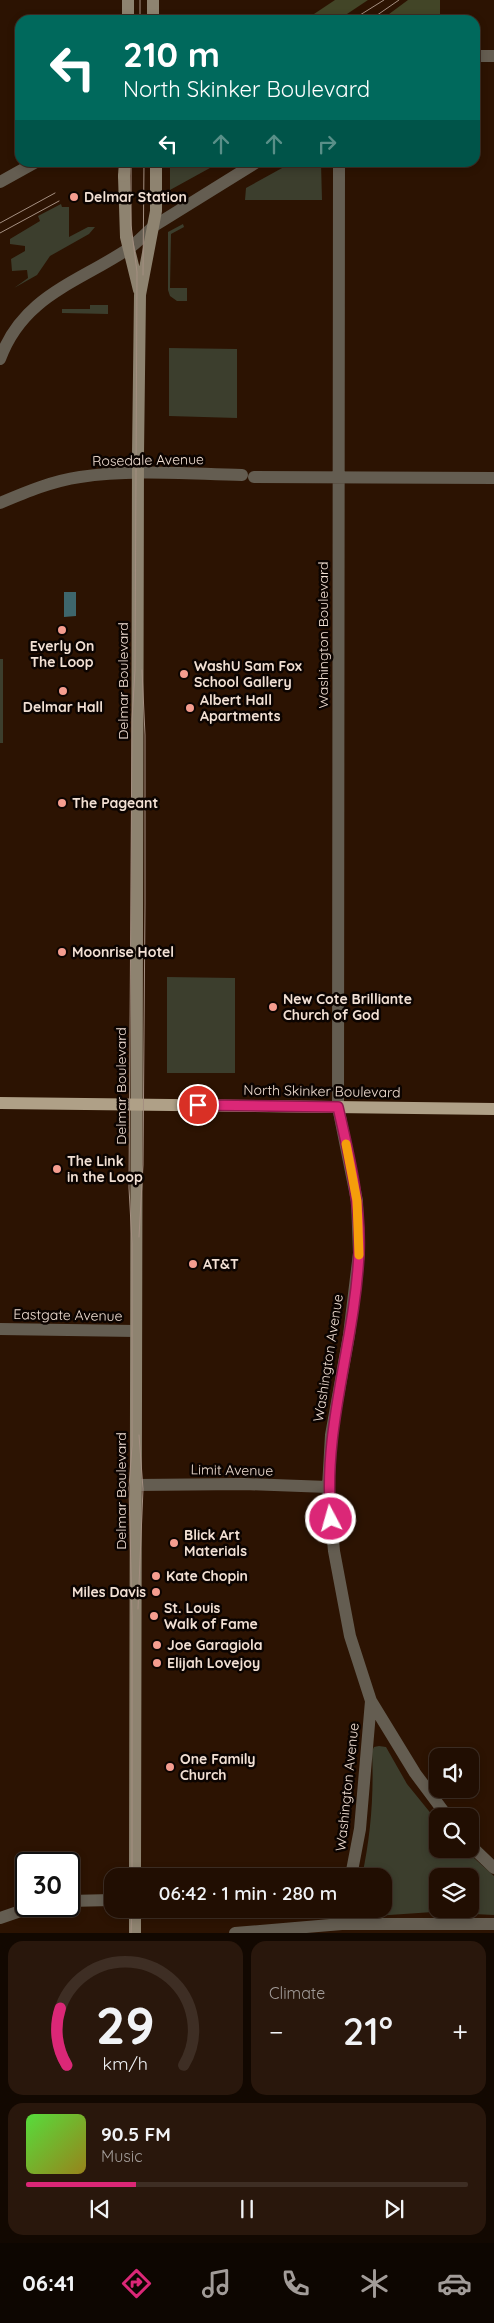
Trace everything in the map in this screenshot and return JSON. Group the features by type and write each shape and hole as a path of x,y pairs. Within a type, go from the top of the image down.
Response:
{"main road":[{"path":"128,0 128,15"},
{"path":"153,15 154,0"},
{"name":"Delmar Boulevard","path":"124,167 124,224 128,249 140,295"},
{"name":"Delmar Boulevard","path":"135,1868 140,295 154,226 156,167"},
{"name":"North Skinker Boulevard","path":"0,1103 494,1109"},
{"path":"135,1918 135,1933"}],"street":[{"path":"480,56 494,56"},
{"path":"0,182 27,167"},
{"path":"0,359 12,332 29,311 61,287 128,249 154,226 250,167"},
{"name":"Washington Boulevard","path":"338,1107 339,167"},
{"name":"Rosedale Avenue","path":"0,503 58,482 100,475 494,478"},
{"name":"Washington Avenue","path":"338,1107 357,1201 359,1253 349,1335 331,1435 328,1487 334,1551 350,1636 371,1702 415,1773 441,1808"},
{"name":"Eastgate Avenue","path":"0,1329 136,1331"},
{"name":"Limit Avenue","path":"136,1485 234,1484 328,1487"},
{"name":"Washington Avenue","path":"353,1868 360,1829 371,1702"},
{"path":"479,1854 494,1868"},
{"path":"80,1901 104,1900"},
{"path":"0,1918 15,1913"},
{"path":"342,1924 343,1918"},
{"path":"235,1933 342,1924 494,1924"}],"green space":[{"path":"335,0 368,0 346,15 312,15"},
{"path":"408,0 440,0 440,15 388,15"},
{"path":"170,167 212,167 170,190"},
{"path":"284,167 321,167 322,200 245,200 246,188"},
{"path":"61,204 62,207 69,207 69,237 88,227 95,227 89,234 50,256 37,275 14,288 28,278 27,270 12,271 11,259 25,251 25,246 10,244 10,239 40,221 38,216"},
{"path":"183,224 184,227 171,234 170,288 187,288 187,301 177,301 170,296 168,290 168,232"},
{"path":"90,305 108,305 108,314 62,313 62,309 90,309"},
{"path":"169,348 237,349 237,418 169,416"},
{"path":"0,659 3,659 3,743 0,743"},
{"path":"167,977 235,978 235,1073 167,1073"},
{"path":"374,1747 386,1747 407,1784 429,1811 429,1858 474,1858 494,1876 494,1915 479,1914 479,1868 429,1868 429,1912 392,1915 392,1868 364,1868 371,1814 372,1751"}],"water":[{"path":"64,592 76,592 76,616 64,617"}],"tram line":[{"path":"140,0 140,15"},
{"path":"360,15 384,0"},
{"path":"377,15 399,0"},
{"path":"131,167 131,225 137,272 129,1188 132,1243 132,1446 129,1487 132,1616 132,1868"},
{"path":"143,275 144,167"},
{"path":"0,223 55,193"},
{"path":"0,233 59,201"},
{"path":"139,1237 143,1165 145,904 145,735 142,670"},
{"path":"138,1609 143,1489 139,1435"},
{"path":"131,1933 132,1918"}],"slow traffic":[{"path":"346,1144 357,1201 359,1255"}],"place":[{"name":"Delmar Station","path":"74,197"},
{"name":"Everly On The Loop","path":"62,630"},
{"name":"WashU Sam Fox School Gallery","path":"184,674"},
{"name":"Delmar Hall","path":"63,691"},
{"name":"Albert Hall Apartments","path":"190,708"},
{"name":"The Pageant","path":"62,803"},
{"name":"Moonrise Hotel","path":"62,952"},
{"name":"New Cote Brilliante Church of God","path":"273,1007"},
{"name":"The Link in the Loop","path":"57,1169"},
{"name":"AT&T","path":"193,1264"},
{"name":"Blick Art Materials","path":"174,1543"},
{"name":"Kate Chopin","path":"156,1576"},
{"name":"Miles Davis","path":"156,1592"},
{"name":"St. Louis Walk of Fame","path":"154,1616"},
{"name":"Joe Garagiola","path":"157,1645"},
{"name":"Elijah Lovejoy","path":"157,1663"},
{"name":"One Family Church","path":"170,1767"}],"route":[{"path":"198,1105 338,1107 357,1201 359,1253 349,1335 331,1435 328,1487 331,1519"}]}
